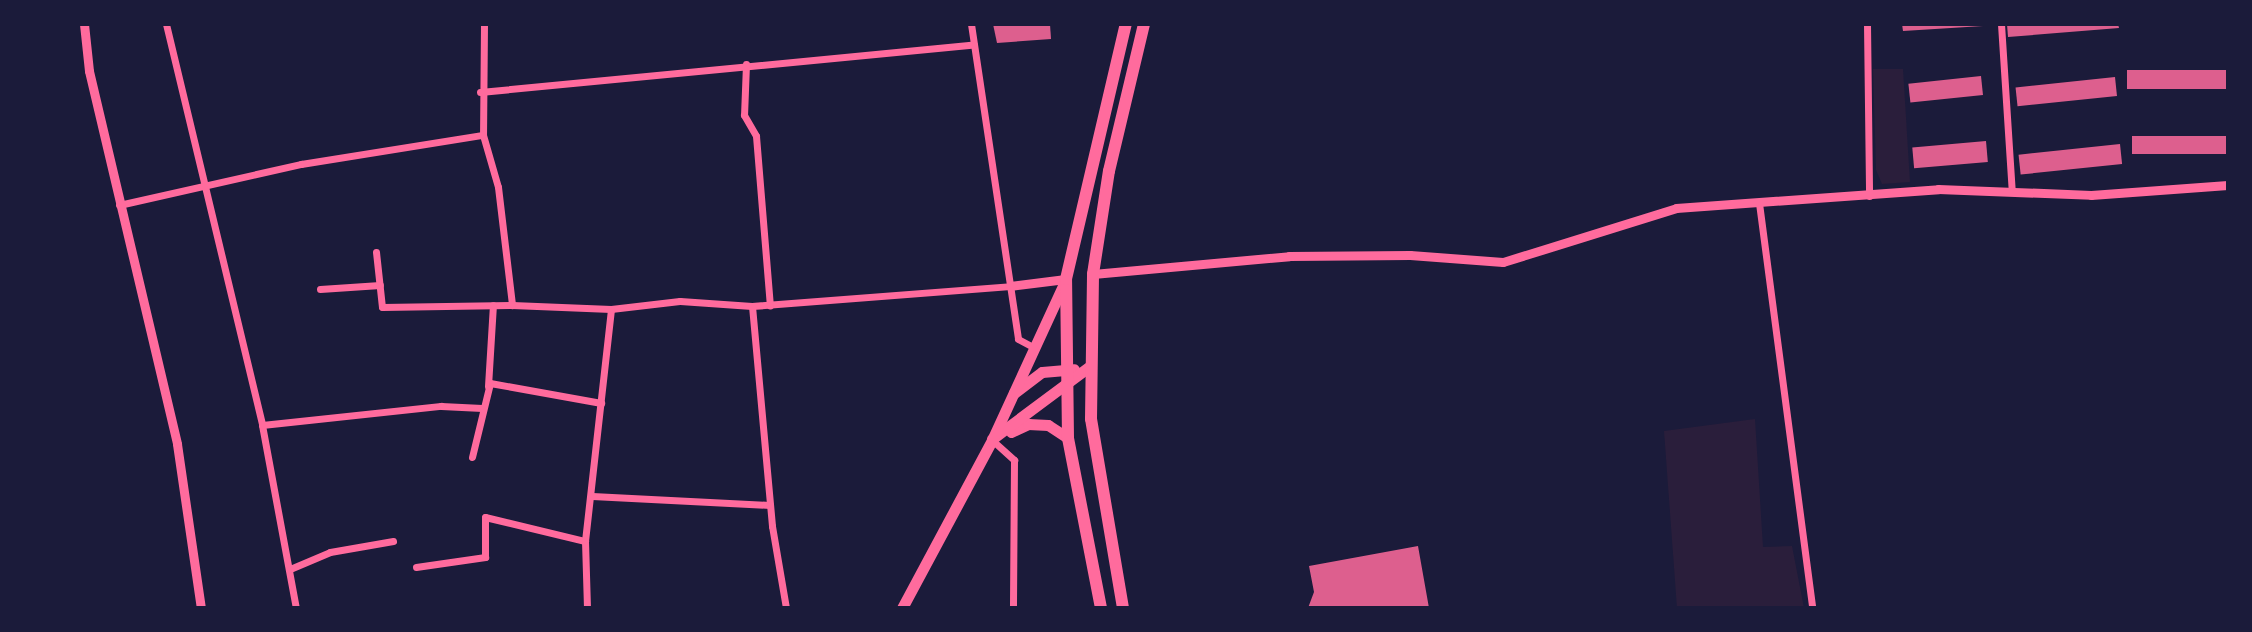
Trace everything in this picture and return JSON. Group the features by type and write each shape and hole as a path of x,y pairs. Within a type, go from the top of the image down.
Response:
{"highway":[{"path":"1101,608 1068,438 1066,279 1126,24"},
{"path":"1123,608 1090,386 1085,370 1093,274 1109,171 1144,24"}],"main road":[{"path":"902,608 992,440 1066,279"},
{"path":"1011,396 1042,372 1085,370"},
{"path":"992,440 1085,370"},
{"path":"992,440 1028,424 1048,425 1068,438"}],"street":[{"path":"84,24 119,205 177,444 201,608"},
{"path":"166,24 262,425 296,608"},
{"path":"484,24 480,92 483,135 498,187 512,305"},
{"path":"971,24 1018,339 1033,347"},
{"path":"1867,24 1869,196"},
{"path":"2001,24 2012,192"},
{"path":"480,92 974,44"},
{"path":"746,64 744,115 756,136 770,305"},
{"path":"119,205 301,164 483,135"},
{"path":"1093,274 1289,256 1410,255 1503,262 1676,208 1938,189 2091,195 2228,185"},
{"path":"1759,203 1812,608"},
{"path":"376,252 382,307 512,305 611,309 680,301 752,306 1066,279"},
{"path":"320,289 380,285"},
{"path":"472,457 488,386 493,305"},
{"path":"752,306 770,505 786,608"},
{"path":"587,608 585,541 611,309"},
{"path":"488,386 601,403"},
{"path":"262,425 441,406 482,408"},
{"path":"992,440 1014,460 1013,608"},
{"path":"592,496 770,505"},
{"path":"416,567 485,557 485,517 585,541"},
{"path":"290,569 330,552 393,541"}],"shaded area":[{"path":"1873,69 1903,69 1910,182 1882,184 1876,170"},
{"path":"1755,419 1763,547 1792,546 1804,608 1677,608 1664,431"}],"building":[{"path":"993,24 1050,24 1051,39 997,43"},
{"path":"1902,24 1982,24 1983,26 1903,31"},
{"path":"2007,24 2118,24 2119,28 2008,37"},
{"path":"2127,70 2228,70 2228,89 2127,89"},
{"path":"1981,76 1983,95 1910,103 1908,84"},
{"path":"2115,77 2117,96 2018,106 2016,87"},
{"path":"2132,136 2228,136 2228,154 2132,154"},
{"path":"1986,141 1988,162 1914,168 1912,147"},
{"path":"2120,144 2122,164 2021,175 2019,155"},
{"path":"1418,546 1429,608 1308,608 1314,592 1309,566"}]}
